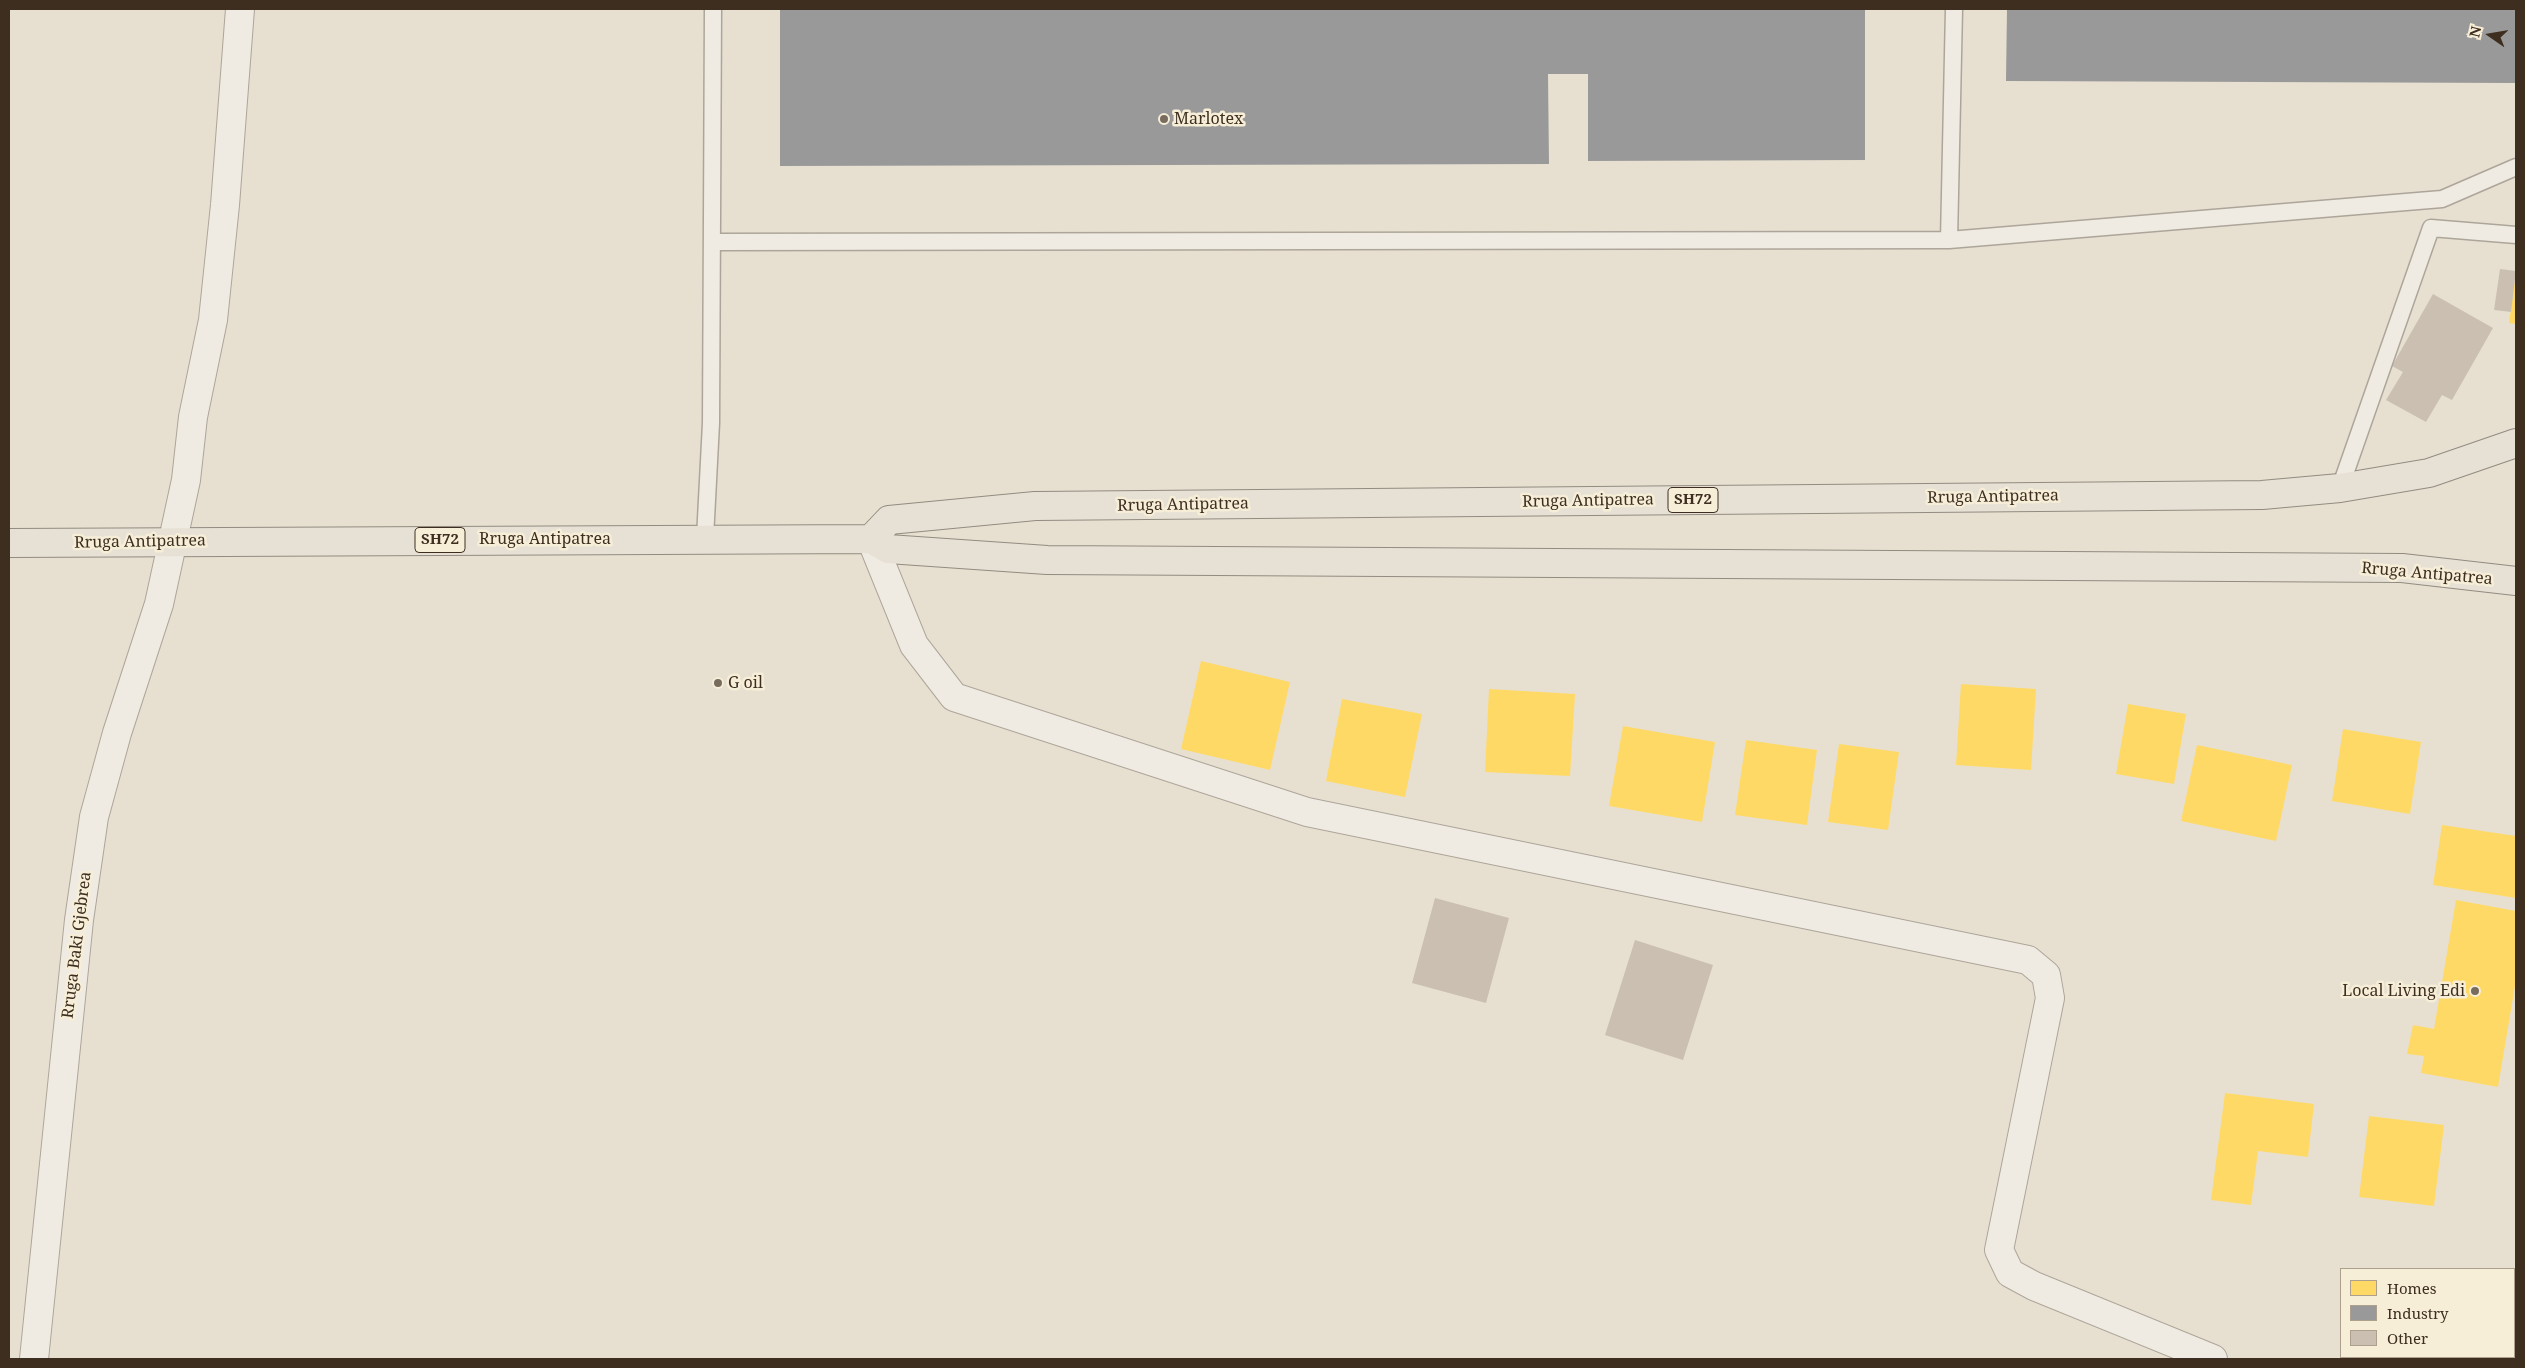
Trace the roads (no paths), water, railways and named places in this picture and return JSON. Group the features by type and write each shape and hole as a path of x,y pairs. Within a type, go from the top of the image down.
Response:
{"main road":[{"name":"Rruga Antipatrea","path":"871,538 889,520 1035,506 2262,495 2340,488 2429,473 2516,443"},
{"name":"Rruga Antipatrea","path":"9,543 871,538 888,549 1047,560 2402,568 2516,582"}],"street":[{"name":"Rruga Baki Gjebrea","path":"34,1359 78,930 94,817 118,733 159,604 186,480 193,417 213,320 225,206 240,9"},
{"path":"871,538 914,645 954,697 1307,812 2028,960 2046,975 2050,998 1999,1250 2010,1273 2034,1286 2213,1359"}],"lane":[{"path":"705,538 711,423 713,9"},
{"path":"1949,240 1954,9"},
{"path":"712,242 1949,240 2442,199 2516,167"},
{"path":"2340,488 2432,228 2516,235"}],"place":[{"name":"Marlotex","path":"1164,119"},
{"name":"G oil","path":"718,683"},
{"name":"Local Living Edi","path":"2475,991"}]}
